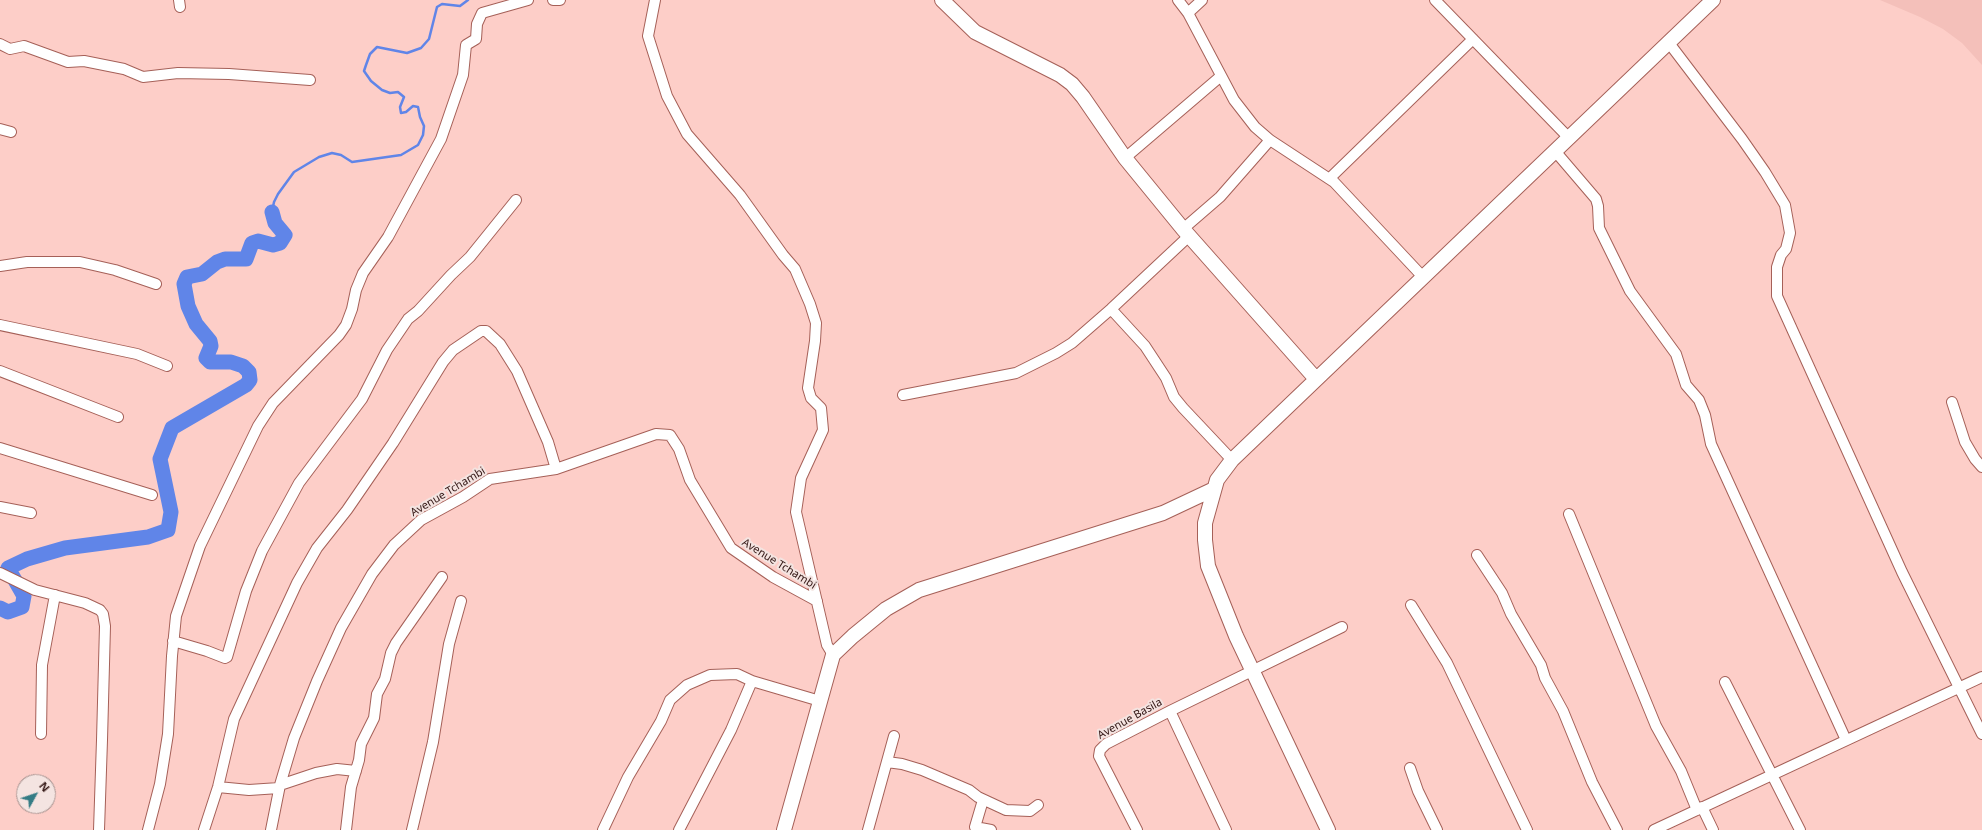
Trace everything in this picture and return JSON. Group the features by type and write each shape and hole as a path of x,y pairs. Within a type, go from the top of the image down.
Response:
{"street":[{"path":"148,830 160,784 168,734 173,641 176,616 200,546 258,426 273,403 339,335 346,325 352,309 356,290 363,273 388,237 439,143 464,74 466,46 476,39 478,24 482,13 528,0"},
{"path":"553,0 560,0"},
{"path":"655,0 648,36 667,96 687,134 740,195 795,269 810,304 816,323 815,341 808,388 811,398 821,408 823,430 801,478 796,512 827,645 833,656"},
{"path":"942,0 975,32 1060,75 1072,84 1083,97 1125,158 1186,233 1316,379"},
{"path":"1178,0 1188,13 1234,100 1255,126 1270,140 1334,182 1423,277"},
{"path":"1188,13 1202,0"},
{"path":"1434,0 1569,138"},
{"path":"1328,830 1252,671 1208,566 1205,524 1217,480 1232,460 1713,0"},
{"path":"1330,178 1473,39"},
{"path":"1669,43 1742,139 1765,172 1785,205 1790,233 1786,249 1781,255 1777,267 1777,296 1902,572 1982,734"},
{"path":"0,44 10,49 24,46 68,62 84,61 124,69 143,77 178,73 229,74 310,80"},
{"path":"1125,158 1221,76"},
{"path":"0,129 11,132"},
{"path":"903,395 1016,373 1056,353 1072,343 1111,309 1186,233 1270,140"},
{"path":"1555,151 1596,199 1598,206 1599,228 1630,291 1676,354 1686,385 1699,400 1711,444 1846,740"},
{"path":"173,641 225,658 227,657 246,591 266,544 299,482 362,399 387,350 408,319 418,311 451,274 470,257 516,200"},
{"path":"0,266 26,262 80,262 116,270 156,284"},
{"path":"1111,309 1145,346 1166,378 1174,397 1232,460"},
{"path":"0,324 136,354 167,366"},
{"path":"204,830 218,787 234,719 297,583 317,548 347,510 393,444 443,362 453,350 481,331 486,331 500,344 517,371 548,442 556,469"},
{"path":"0,371 118,418"},
{"path":"1952,402 1965,442 1975,459 1982,467"},
{"name":"Avenue Tchambi","path":"271,830 280,786 296,731 316,681 341,628 372,574 394,545 421,520 463,497 490,479 556,469 656,434 670,435 679,449 690,480 731,548 773,576 817,601"},
{"path":"0,448 152,495"},
{"path":"784,830 833,656 853,636 886,609 919,590 1162,513 1214,489"},
{"path":"0,507 31,513"},
{"path":"1569,514 1656,726 1681,771 1699,809 1712,830"},
{"path":"1477,555 1498,587 1513,618 1541,665 1547,682 1564,711 1592,782 1617,830"},
{"path":"0,573 35,590 85,603 100,610 103,614 102,740 99,830"},
{"path":"346,830 351,786 356,771 361,744 374,718 378,694 385,679 396,643 442,577"},
{"path":"41,734 42,665 55,595"},
{"path":"412,830 432,742 449,644 461,601"},
{"path":"1411,606 1447,663 1527,830"},
{"name":"Avenue Basila","path":"1137,830 1099,756 1100,750 1106,744 1342,627"},
{"path":"603,830 628,777 661,721 670,700 686,685 710,675 736,674 752,681 820,701"},
{"path":"1654,830 1982,678"},
{"path":"679,830 731,730 752,681"},
{"path":"1725,682 1774,774 1800,830"},
{"path":"1170,711 1226,830"},
{"path":"868,830 894,736"},
{"path":"887,762 902,764 922,770 969,790 983,800 1006,810 1032,811 1038,805"},
{"path":"1410,768 1418,791 1437,830"},
{"path":"218,787 249,790 280,786 323,772 337,770 356,771"},
{"path":"983,800 975,827 991,830"}],"shaded area":[{"path":"1880,0 1982,0 1982,65 1962,43 1943,29 1920,17"}],"waterway":[{"path":"272,212 274,202 278,194 294,172 319,157 332,153 341,155 352,162 401,155 418,145 423,135 424,126 418,107 413,106 406,112 401,113 400,107 404,97 398,92 390,93 382,90 371,81 364,71 366,65 370,54 377,47 407,53 421,48 429,39 437,7 442,4 460,6 468,0"},
{"path":"0,608 8,612 22,607 24,596 8,568 27,559 65,548 148,537 168,530 171,512 160,459 172,428 246,385 250,380 249,372 243,366 231,362 210,362 206,358 211,346 210,341 196,324 188,306 184,284 187,277 202,274 217,262 225,259 246,259 252,243 258,241 273,245 280,243 285,235 275,223 272,212"}]}
